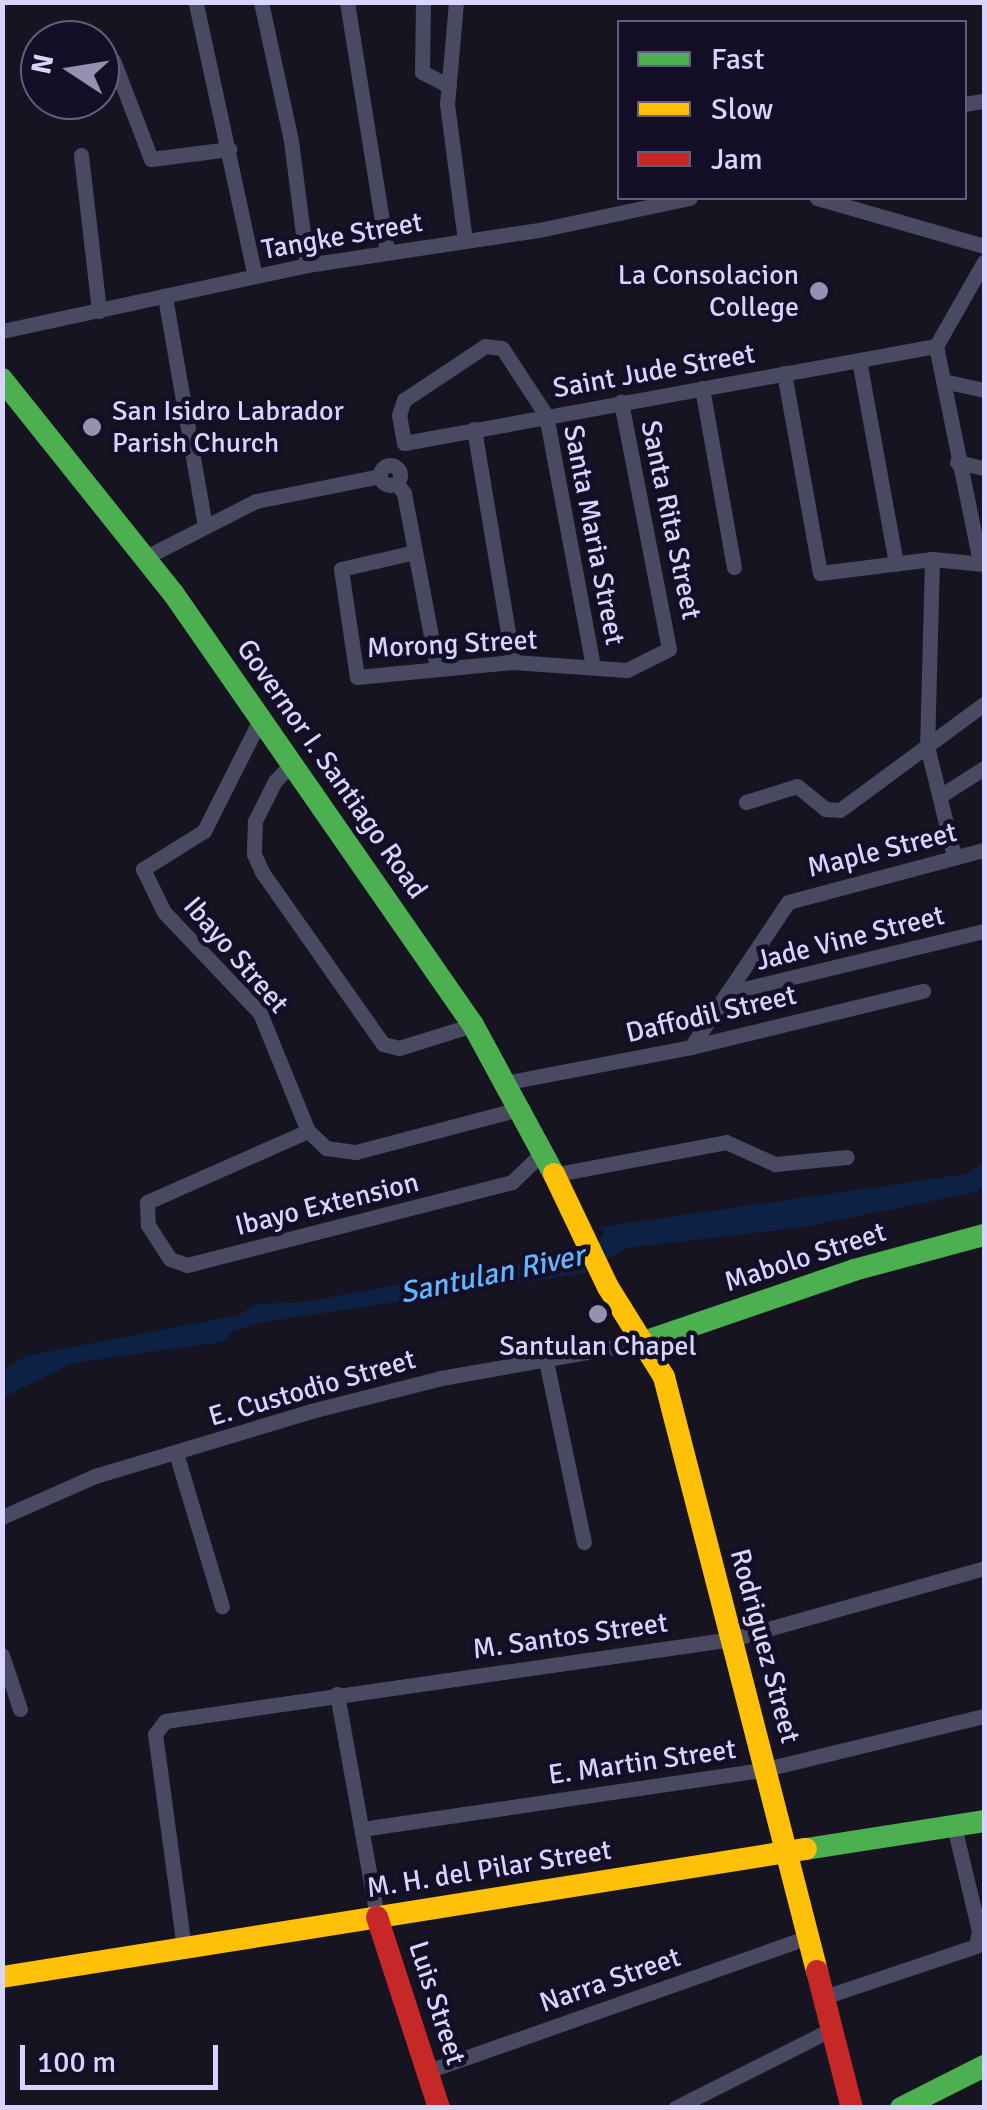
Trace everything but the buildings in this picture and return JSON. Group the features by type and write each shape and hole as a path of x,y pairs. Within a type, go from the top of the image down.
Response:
{"main road":[{"name":"Governor I. Santiago Road","path":"2,379 146,557 473,1024 509,1082 572,1220"},
{"name":"Rodriguez Street","path":"572,1220 664,1377 852,2108"},
{"name":"Mabolo Street","path":"644,1342 854,1270 984,1235"},
{"name":"M. H. del Pilar Street","path":"2,1977 984,1821"},
{"name":"Luis Street","path":"376,1917 440,2108"},
{"path":"900,2108 984,2066"}],"street":[{"path":"260,2 291,141 307,265"},
{"path":"347,2 387,252"},
{"path":"423,2 422,72 448,86"},
{"path":"456,2 448,86 465,240"},
{"path":"196,4 255,276"},
{"path":"120,78 151,159 229,148"},
{"path":"81,155 99,311"},
{"name":"Tangke Street","path":"2,331 307,265 679,200"},
{"path":"824,200 984,246"},
{"path":"784,373 820,573 932,559 982,563 957,462 936,346 984,262"},
{"path":"966,296 984,301"},
{"path":"165,297 205,526"},
{"path":"394,465 404,443 399,416 404,400 485,346 502,348 546,415"},
{"name":"Saint Jude Street","path":"404,443 936,346"},
{"path":"859,360 896,564"},
{"path":"943,381 984,390"},
{"path":"702,388 734,567"},
{"name":"Santa Rita Street","path":"621,402 669,649"},
{"name":"Santa Maria Street","path":"546,415 593,665"},
{"path":"474,429 514,662"},
{"path":"957,462 984,468"},
{"path":"380,476 384,466 394,465"},
{"path":"394,465 400,474 396,483 415,552 437,668"},
{"path":"146,557 256,501 380,476 396,483"},
{"name":"Morong Street","path":"415,552 341,568 353,670 364,678 514,662 627,670 669,649"},
{"path":"932,559 927,746 954,856"},
{"path":"746,802 797,786 825,809 840,810 984,704"},
{"name":"Ibayo Street","path":"261,718 204,831 143,870 164,912 260,1013 308,1132"},
{"path":"293,762 255,821 254,854 262,872 383,1044 399,1048 473,1024"},
{"path":"940,796 984,768"},
{"name":"Maple Street","path":"691,1047 788,902 984,850"},
{"name":"Jade Vine Street","path":"727,993 984,931"},
{"name":"Daffodil Street","path":"509,1082 691,1047 922,990"},
{"path":"308,1132 326,1148 356,1152 522,1108"},
{"name":"Ibayo Extension","path":"308,1132 144,1207 148,1225 170,1260 187,1265 512,1182 542,1152"},
{"path":"552,1175 726,1142 775,1164 847,1157"},
{"name":"E. Custodio Street","path":"2,1517 95,1476 312,1411 544,1356 644,1342"},
{"path":"544,1356 584,1542"},
{"path":"176,1453 222,1606"},
{"name":"M. Santos Street","path":"184,1948 158,1726 338,1694 732,1639 984,1568"},
{"path":"2,1655 20,1709"},
{"path":"338,1694 376,1917"},
{"name":"E. Martin Street","path":"362,1828 766,1769 984,1716"},
{"path":"824,1997 976,1946 979,1931 954,1826"},
{"name":"Narra Street","path":"428,2071 808,1937"},
{"path":"674,2108 832,2028"}],"water":[{"name":"Santulan River","path":"984,1162 984,1187 976,1192 804,1227 627,1248 584,1273 259,1323 233,1331 222,1342 73,1363 3,1397 3,1371 26,1356 239,1315 256,1304 302,1302 573,1254 597,1243 604,1233 600,1227 966,1174"}],"traffic: fast":[{"path":"2,379 173,593 473,1025 554,1174"},
{"path":"644,1342 854,1270 984,1235"},
{"path":"806,1849 984,1821"},
{"path":"901,2108 984,2066"}],"traffic: slow":[{"path":"554,1174 608,1287 664,1377 817,1971"},
{"path":"2,1977 806,1849"}],"traffic: jam":[{"path":"377,1917 439,2108"},
{"path":"817,1971 852,2108"}],"place":[{"name":"La Consolacion College","path":"819,291"},
{"name":"San Isidro Labrador Parish Church","path":"92,427"},
{"name":"Santulan Chapel","path":"598,1314"}]}
